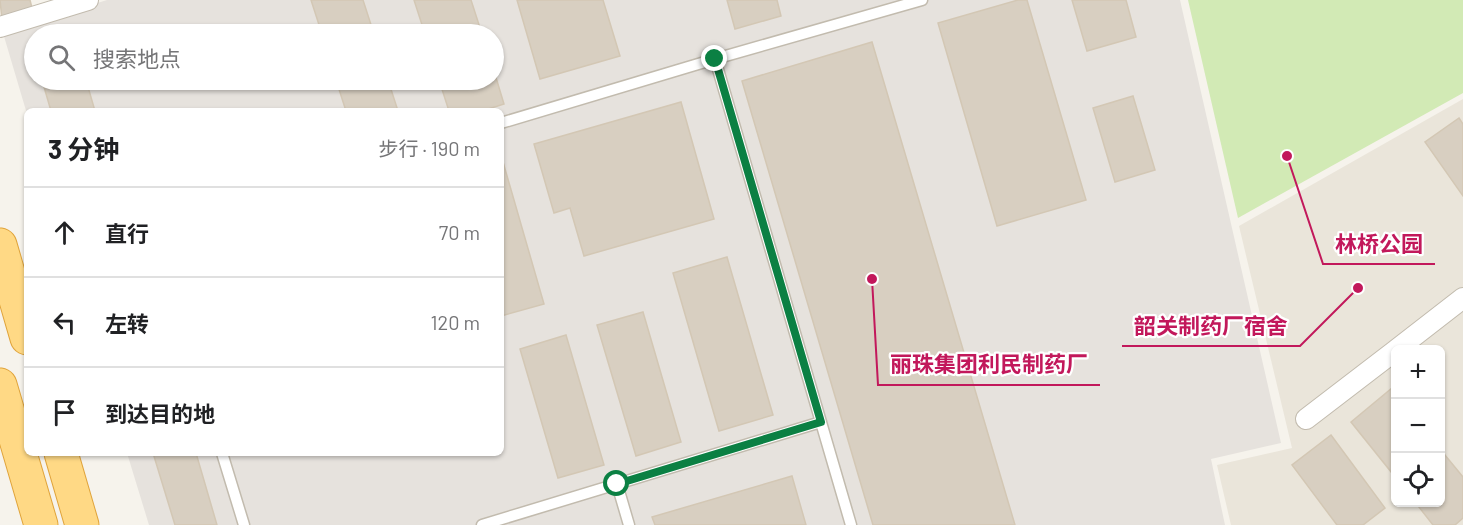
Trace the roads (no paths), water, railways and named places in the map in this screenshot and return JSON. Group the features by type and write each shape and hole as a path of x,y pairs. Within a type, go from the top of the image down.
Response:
{"highway":[{"path":"8,260 24,326"},
{"path":"0,385 41,525"},
{"path":"62,456 82,525"}],"street":[{"path":"0,27 88,0"},
{"path":"1402,345 1463,298"},
{"path":"1306,419 1391,354"}],"lane":[{"path":"504,122 922,0"},
{"path":"715,59 851,525"},
{"path":"482,525 821,422"},
{"path":"223,456 244,525"},
{"path":"617,484 629,525"}],"place":[{"name":"林桥公园","path":"1287,156"},
{"name":"丽珠集团利民制药厂","path":"872,279"},
{"name":"韶关制药厂宿舍","path":"1358,288"}]}
